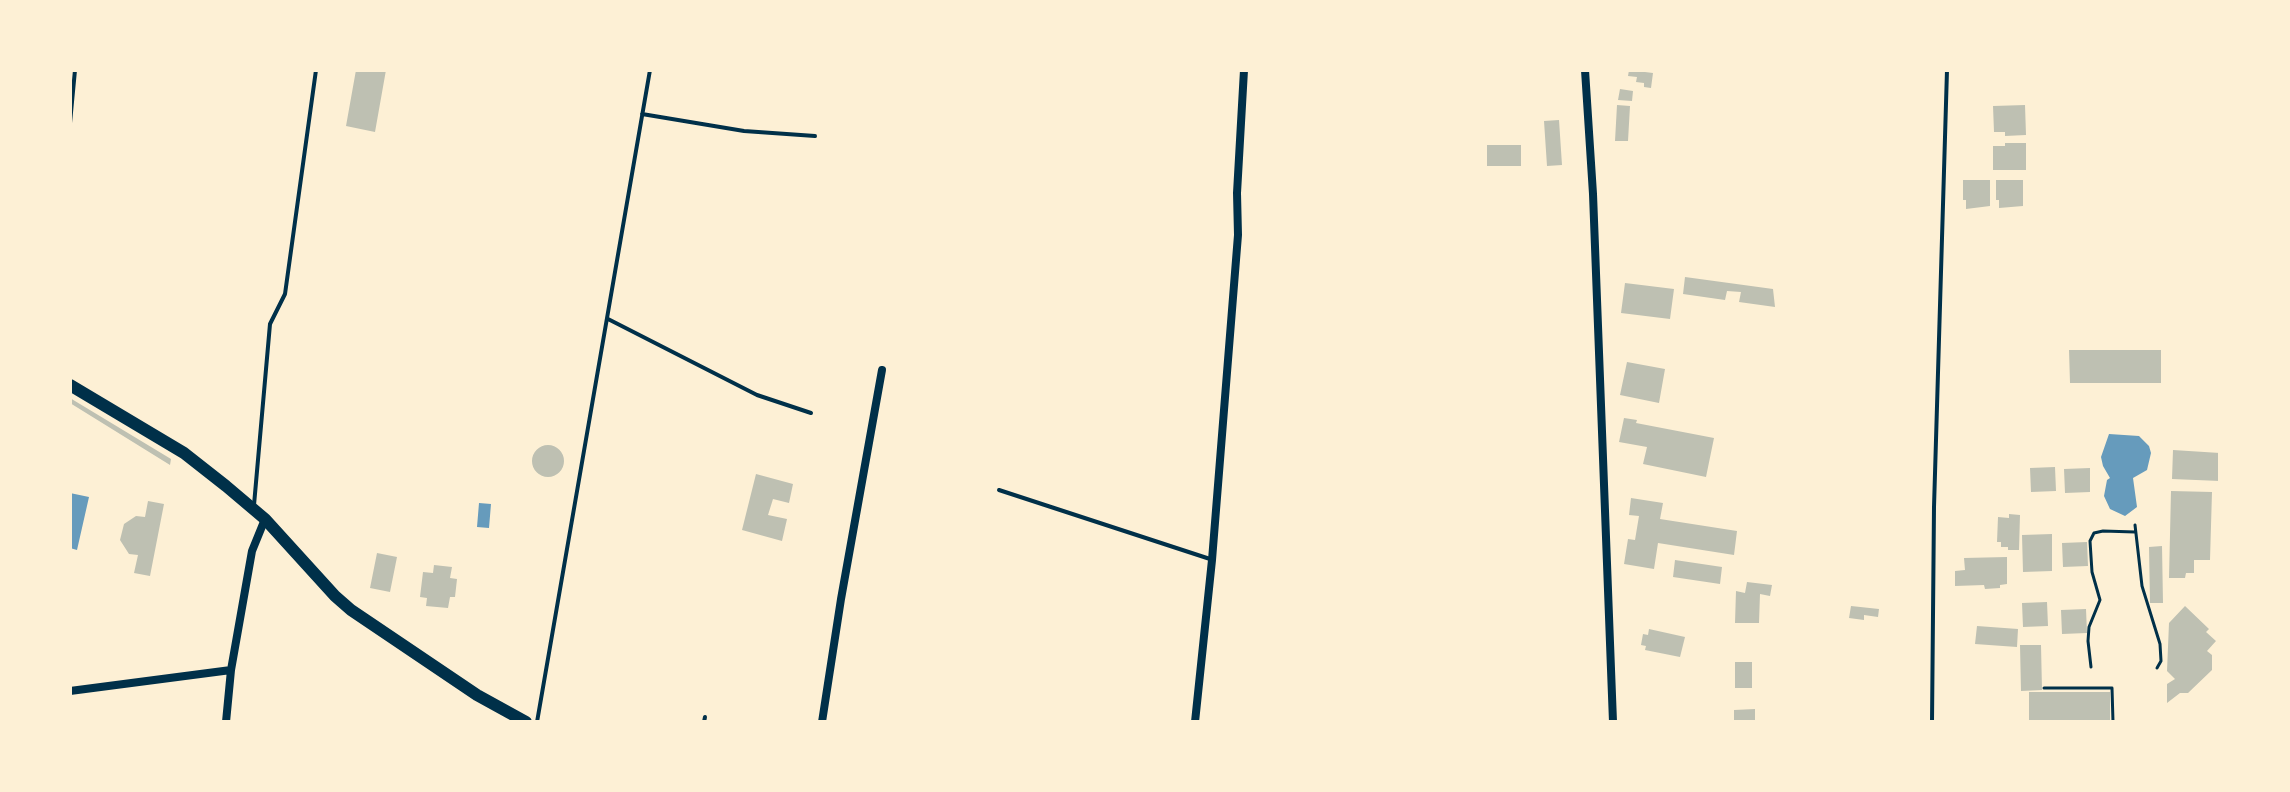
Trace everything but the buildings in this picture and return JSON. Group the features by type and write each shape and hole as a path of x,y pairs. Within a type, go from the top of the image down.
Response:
{"main road":[{"path":"70,385 184,453 254,509 351,610 477,695 526,722"}],"street":[{"path":"1195,722 1212,560 1238,235 1237,193 1244,70"},
{"path":"1585,70 1593,194 1613,722"},
{"path":"822,722 882,370"},
{"path":"226,722 231,670 252,551 265,519"},
{"path":"70,691 231,670"}],"lane":[{"path":"70,123 75,70"},
{"path":"254,509 270,324 285,294 316,70"},
{"path":"537,722 650,70"},
{"path":"1932,722 1934,507 1947,70"},
{"path":"642,114 744,131 815,136"},
{"path":"608,319 757,395 811,413"},
{"path":"999,490 1212,560"}],"path":[{"path":"2135,525 2142,586 2160,644 2161,661 2157,668"},
{"path":"2091,667 2089,627 2100,600 2092,572 2090,541 2094,533 2103,531 2135,532"},
{"path":"2044,688 2112,688 2113,722"}],"water":[{"path":"2109,434 2139,436 2149,446 2151,453 2147,470 2133,478 2137,507 2125,516 2110,509 2104,496 2110,478 2101,457"},
{"path":"70,493 89,497 77,550 70,548"},
{"path":"479,503 491,504 489,528 477,527"}]}
